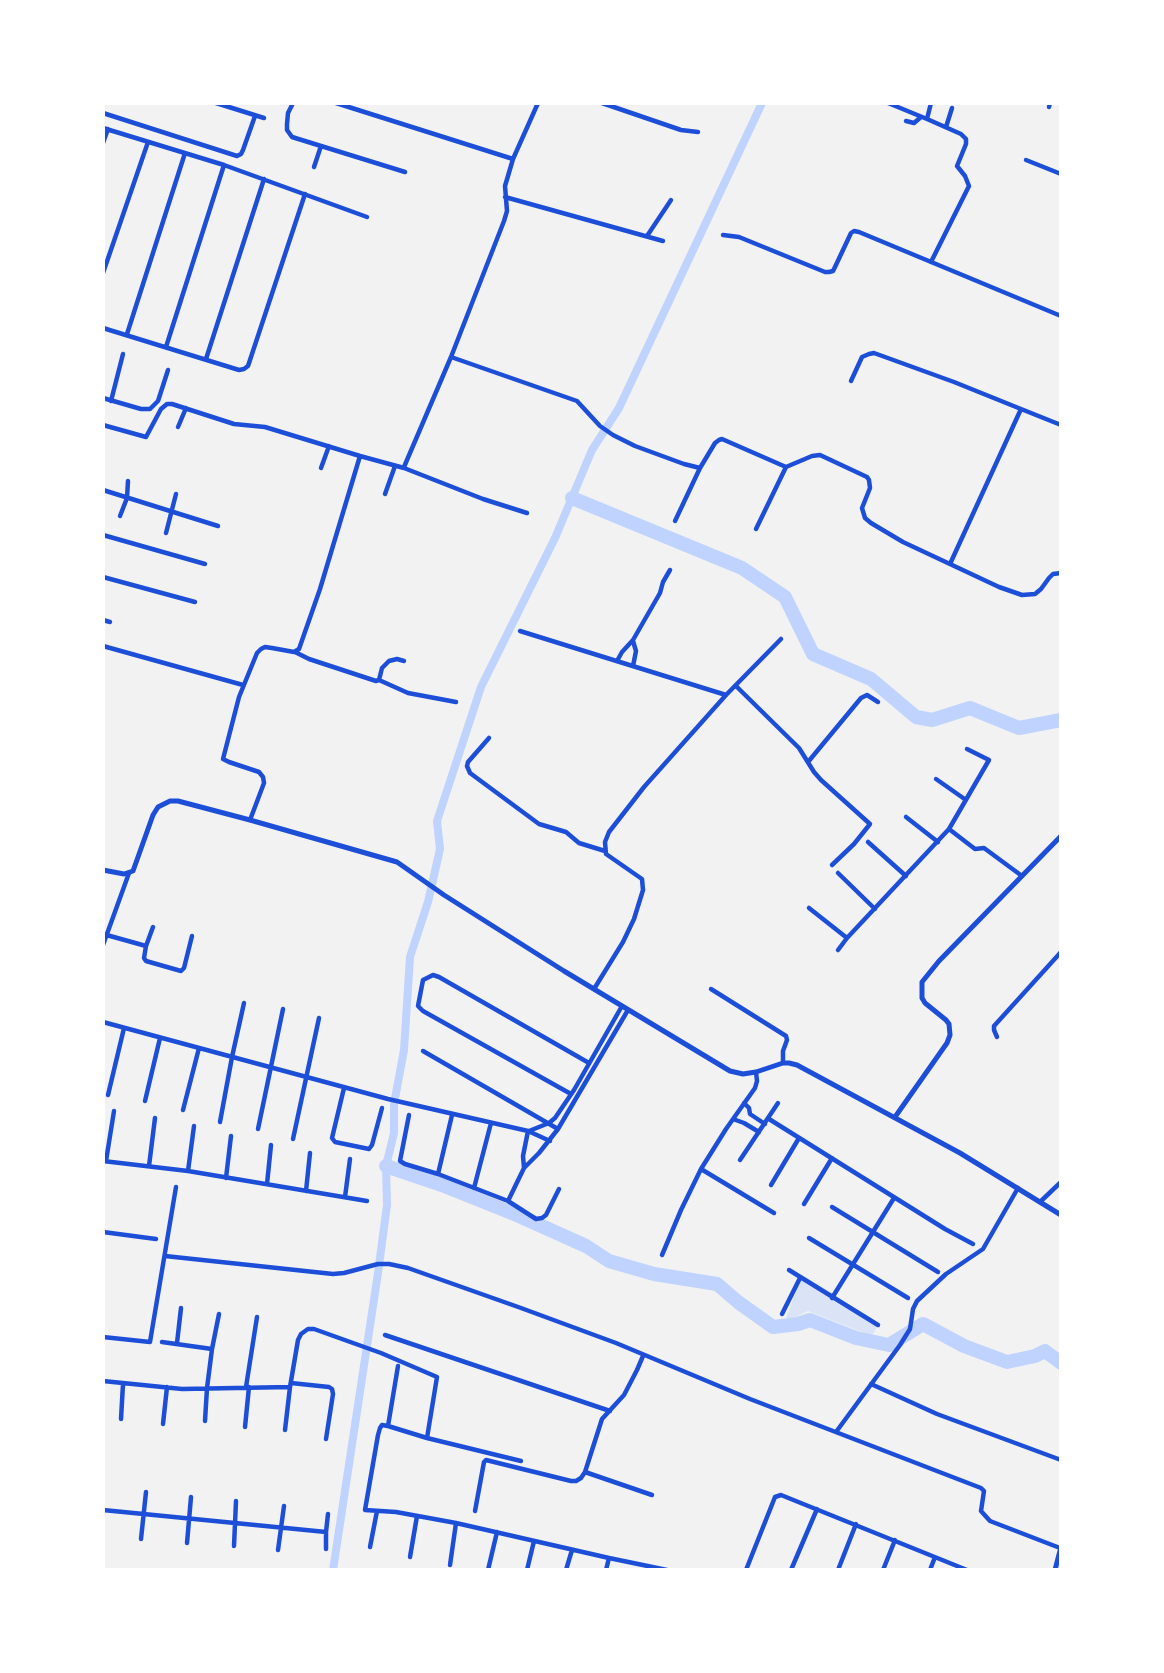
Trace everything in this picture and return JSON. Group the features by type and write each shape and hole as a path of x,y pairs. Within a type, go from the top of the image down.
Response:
{"street":[{"path":"216,103 264,118"},
{"path":"293,103 287,124 292,137 405,172"},
{"path":"336,103 513,159"},
{"path":"404,468 451,357 506,214 505,186 513,159 538,103"},
{"path":"602,103 681,130 698,131"},
{"path":"888,103 967,139 957,166 969,186 931,262"},
{"path":"906,121 914,123 924,118 932,103"},
{"path":"946,128 952,108"},
{"path":"103,113 237,156 243,150 255,116"},
{"path":"103,143 106,129 264,178 367,217"},
{"path":"103,273 148,142"},
{"path":"314,167 321,146"},
{"path":"127,334 185,153"},
{"path":"1026,160 1061,174"},
{"path":"166,347 224,165"},
{"path":"206,359 264,178"},
{"path":"103,328 239,370 244,369 248,366 305,194"},
{"path":"505,197 663,241"},
{"path":"647,236 671,200"},
{"path":"723,235 739,237 825,272 833,271 850,233 859,232 1061,316"},
{"path":"111,401 123,354"},
{"path":"852,381 862,358 874,354 954,382 1061,425"},
{"path":"451,357 577,401 600,426 613,435 635,446 700,468"},
{"path":"103,398 150,409 158,401 168,370"},
{"path":"103,425 146,437 161,409 172,404 234,424 265,427 404,468 527,513"},
{"path":"178,427 186,408"},
{"path":"950,564 1021,409"},
{"path":"675,521 700,468 719,440 786,467"},
{"path":"321,468 329,446"},
{"path":"756,529 786,467 820,455 867,477 870,488 862,508 864,518 903,542 999,587 1022,594 1035,594 1053,574 1061,573"},
{"path":"294,652 299,649 320,589 360,457"},
{"path":"385,494 395,466"},
{"path":"120,516 127,498 128,481"},
{"path":"103,490 219,526"},
{"path":"166,533 176,494"},
{"path":"103,534 205,564"},
{"path":"617,661 633,640 670,570"},
{"path":"103,577 195,602"},
{"path":"103,620 110,622"},
{"path":"520,631 726,695"},
{"path":"605,851 605,842 610,832 634,798 726,695 781,639"},
{"path":"633,640 636,651 633,666"},
{"path":"103,646 243,685"},
{"path":"250,820 264,783 263,777 259,772 223,759 243,685 261,649 294,652 408,693 456,702"},
{"path":"379,681 382,668 389,661 397,659 404,662"},
{"path":"736,686 799,748 821,780 870,824 832,865"},
{"path":"808,762 861,698 867,695 878,702"},
{"path":"489,738 468,762 470,773 539,824 566,832 579,843 605,851 642,879 643,890 634,919 594,989"},
{"path":"838,950 846,938 949,829 989,760 967,749"},
{"path":"936,779 966,800"},
{"path":"103,945 129,873 135,867 158,807 163,803 178,801 250,820 397,862 444,895 730,1071 743,1074 783,1063 797,1065 895,1116 1061,1215"},
{"path":"906,817 937,842"},
{"path":"949,829 975,849 984,848 1022,876"},
{"path":"895,1116 950,1035 946,1020 922,998 922,982 953,946 1061,836"},
{"path":"868,842 906,876"},
{"path":"103,870 129,873"},
{"path":"838,873 875,909"},
{"path":"809,908 846,938"},
{"path":"153,927 144,958 146,961 181,971 192,936"},
{"path":"105,934 146,946"},
{"path":"997,1037 994,1026 1061,952"},
{"path":"575,1092 423,1011 418,1006 423,981 433,975 439,977 589,1063"},
{"path":"711,989 786,1036 783,1063"},
{"path":"220,1122 244,1003"},
{"path":"508,1200 524,1168 558,1129 592,1057 625,1008"},
{"path":"528,1131 555,1118 598,1061 625,1008"},
{"path":"258,1129 283,1009"},
{"path":"293,1139 319,1018"},
{"path":"103,1022 271,1069 452,1115 528,1131 550,1141"},
{"path":"108,1096 124,1028"},
{"path":"145,1101 160,1038"},
{"path":"183,1110 199,1048"},
{"path":"423,1051 558,1129"},
{"path":"592,1057 598,1061"},
{"path":"662,1255 701,1169 756,1085 756,1072"},
{"path":"344,1087 332,1138 335,1142 369,1149 382,1108"},
{"path":"744,1103 750,1114 744,1123"},
{"path":"740,1160 778,1103"},
{"path":"114,1111 105,1161 188,1171 368,1201"},
{"path":"750,1114 799,1138 944,1229 973,1244"},
{"path":"410,1115 400,1161 405,1164 508,1200 537,1219 546,1215 559,1189"},
{"path":"438,1174 452,1115"},
{"path":"149,1166 155,1118"},
{"path":"733,1119 759,1132"},
{"path":"474,1188 491,1123"},
{"path":"188,1171 194,1126"},
{"path":"524,1168 528,1131"},
{"path":"226,1178 231,1136"},
{"path":"771,1185 799,1138"},
{"path":"267,1185 271,1145"},
{"path":"306,1191 310,1153"},
{"path":"804,1204 832,1158"},
{"path":"345,1197 350,1159"},
{"path":"701,1169 774,1213"},
{"path":"1040,1202 1061,1182"},
{"path":"103,1336 150,1342 176,1187"},
{"path":"836,1432 910,1329 917,1301 947,1274 983,1249 1018,1188"},
{"path":"832,1298 894,1198"},
{"path":"832,1208 938,1272"},
{"path":"103,1232 156,1239"},
{"path":"809,1238 908,1298"},
{"path":"165,1256 333,1274 369,1265 388,1264 408,1268 522,1308 981,1488 984,1491 981,1511 995,1525 1060,1547 1055,1570"},
{"path":"789,1270 878,1325"},
{"path":"782,1314 800,1278"},
{"path":"177,1343 181,1308"},
{"path":"205,1421 206,1388 219,1314"},
{"path":"245,1427 247,1387 257,1317"},
{"path":"285,1430 298,1340 308,1329 314,1329 359,1344 437,1377 427,1438"},
{"path":"385,1335 610,1411"},
{"path":"162,1342 212,1349"},
{"path":"475,1511 486,1460 571,1481 581,1478 602,1419 624,1395 643,1356"},
{"path":"388,1426 398,1366"},
{"path":"103,1381 167,1387 329,1387 333,1394 326,1439"},
{"path":"121,1419 124,1384"},
{"path":"871,1384 957,1422 1061,1460"},
{"path":"163,1424 167,1387"},
{"path":"521,1461 382,1426 365,1510 456,1523 646,1568 667,1570"},
{"path":"585,1472 652,1495"},
{"path":"141,1539 146,1492"},
{"path":"746,1570 775,1497 781,1495 967,1570"},
{"path":"187,1543 191,1497"},
{"path":"234,1546 236,1501"},
{"path":"278,1550 284,1506"},
{"path":"791,1570 817,1509"},
{"path":"103,1510 327,1532"},
{"path":"370,1547 377,1511"},
{"path":"326,1549 328,1514"},
{"path":"410,1557 417,1516"},
{"path":"450,1565 456,1523"},
{"path":"838,1570 856,1524"},
{"path":"488,1570 497,1532"},
{"path":"883,1570 895,1540"},
{"path":"527,1570 534,1541"},
{"path":"566,1570 572,1550"},
{"path":"930,1570 935,1557"},
{"path":"606,1570 610,1558"}],"shaded area":[{"path":"802,1275 878,1325 872,1336 808,1311 792,1319 786,1318"}],"waterway":[{"path":"333,1570 387,1205 386,1166 394,1133 394,1104 404,1050 410,957 428,902 440,849 437,821 481,687 555,538 592,450 619,408 762,103"},
{"path":"572,498 742,568 785,597 813,654 871,679 916,717 932,720 970,708 1019,728 1061,720"},
{"path":"386,1166 517,1215 586,1246 609,1261 654,1274 717,1284 773,1327 810,1320 856,1338 889,1345 923,1324 964,1346 1007,1362 1045,1351 1061,1363"}]}
